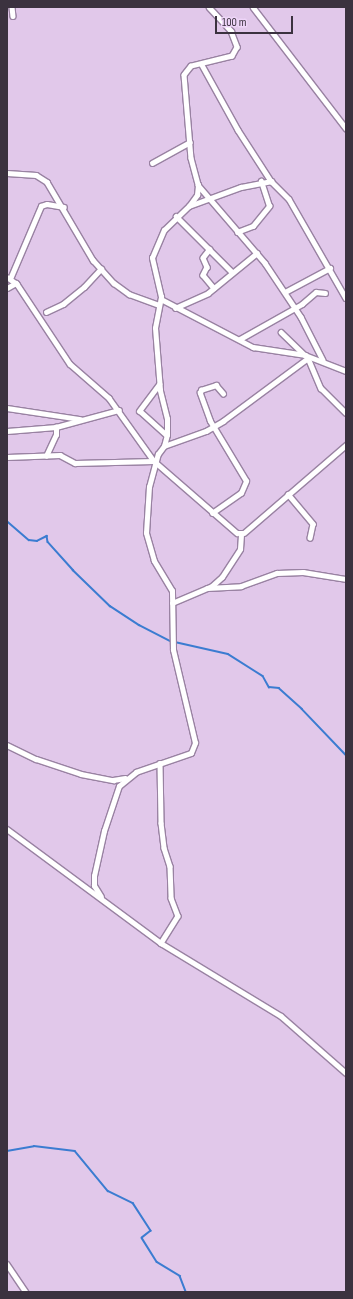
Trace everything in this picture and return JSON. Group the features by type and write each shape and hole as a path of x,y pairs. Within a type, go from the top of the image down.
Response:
{"street":[{"path":"12,7 13,16"},
{"path":"7,745 36,759 81,774 113,780 130,776 160,763 191,753 195,743 173,650 172,603 169,583 154,561 146,533 146,507 154,461 164,446 167,434 167,412 160,384 155,328 161,299 152,263 153,251 164,230 176,216 189,206 197,195 198,185 190,142 184,75 191,66 202,65 232,56 237,47 230,31 209,7"},
{"path":"254,7 346,128"},
{"path":"202,65 238,130 271,180 290,199 346,298"},
{"path":"152,162 190,142"},
{"path":"7,173 36,175 47,182 64,207 80,241 101,269 130,294 159,305"},
{"path":"189,206 261,181 271,180"},
{"path":"237,232 253,226 269,206 261,181"},
{"path":"198,185 237,232 257,253 285,292 295,307 323,360 331,367 346,371"},
{"path":"64,207 47,204 41,206 9,278 16,283 70,364 119,410 154,461 240,535"},
{"path":"176,216 232,272"},
{"path":"210,249 203,258 207,267 203,274 214,288"},
{"path":"175,308 214,288 257,253"},
{"path":"285,292 330,268"},
{"path":"46,312 60,306 84,287 101,269"},
{"path":"7,288 16,283"},
{"path":"240,339 308,300 316,292 325,293"},
{"path":"161,299 175,308 240,339 253,347 323,360"},
{"path":"281,332 306,356 323,392 346,413"},
{"path":"164,446 214,426 306,356"},
{"path":"160,384 140,411 167,434"},
{"path":"212,512 241,493 246,481 214,426 200,393 201,390 216,385 223,393"},
{"path":"7,408 84,419"},
{"path":"7,431 56,427 119,410"},
{"path":"46,456 56,435 56,427"},
{"path":"172,603 189,594 207,588 222,577 234,562 240,549 240,535 346,445"},
{"path":"7,457 60,455 75,463 154,461"},
{"path":"288,494 313,524 310,538"},
{"path":"207,588 224,589 246,584 277,573 303,572 346,579"},
{"path":"160,763 161,824 164,848 170,866 170,898 178,916 161,943"},
{"path":"101,897 93,880 104,831 119,786 130,776"},
{"path":"7,829 101,897 161,943 281,1016 346,1073"},
{"path":"7,1264 26,1292"}],"waterway":[{"path":"7,521 29,540 37,541 47,536 48,542 73,570 110,606 139,625 171,641"},
{"path":"175,642 228,654 263,676 269,687 279,688 302,709 346,755"},
{"path":"7,1151 34,1146 75,1151 108,1191 133,1203 151,1231 142,1238 157,1262 180,1276 186,1292"}]}
